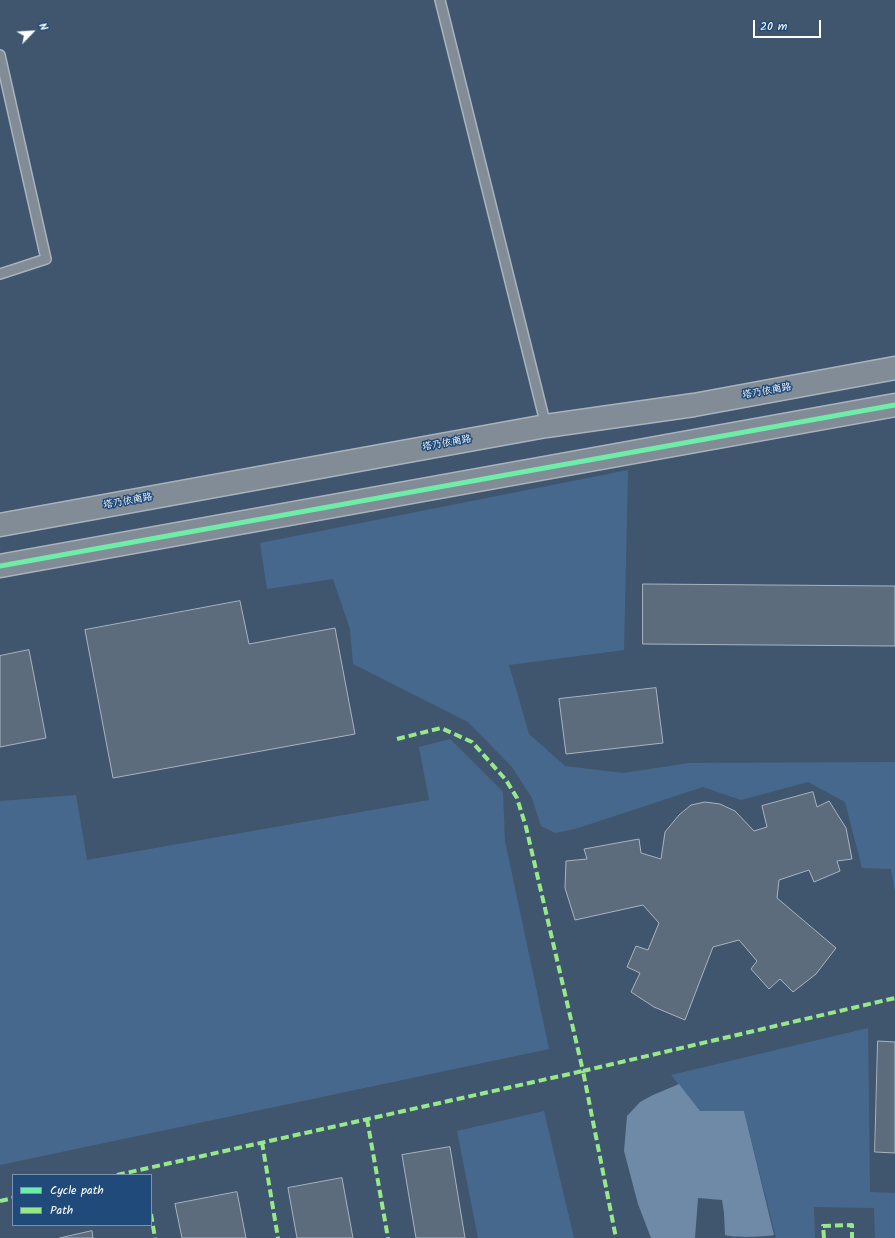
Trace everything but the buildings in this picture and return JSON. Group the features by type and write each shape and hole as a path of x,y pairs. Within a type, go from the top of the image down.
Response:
{"street":[{"name":"塔乃依南路","path":"0,525 546,426 694,405 895,368"},
{"path":"0,566 895,405"}],"lane":[{"path":"440,0 546,426"},
{"path":"0,55 46,259 0,274"}],"shaded area":[{"path":"628,470 624,650 509,665 529,734 565,766 623,773 689,763 895,762 895,892 891,869 862,868 845,802 808,782 741,800 703,787 575,829 555,833 541,826 532,798 512,767 468,722 353,664 350,629 333,579 267,589 260,543"},
{"path":"450,739 503,792 505,841 549,1049 0,1165 0,801 76,795 87,860 429,800 419,747"},
{"path":"868,1028 870,1192 895,1193 895,1238 875,1238 874,1208 814,1207 815,1238 776,1238 744,1111 700,1111 671,1075"},
{"path":"679,1084 700,1111 744,1111 774,1235 735,1237 725,1235 722,1200 698,1198 695,1238 651,1238 638,1204 624,1151 627,1116 640,1102"},
{"path":"544,1111 574,1238 478,1238 457,1131"}],"marked path":[{"path":"397,739 441,728 472,742 506,780 517,798 526,827 583,1071 895,998"},
{"path":"121,1174 583,1071 616,1238"},
{"path":"367,1119 388,1238"},
{"path":"262,1142 278,1238"},
{"path":"0,1201 12,1198"},
{"path":"152,1220 155,1238"},
{"path":"824,1238 823,1226 852,1225 852,1238"}],"cycle path":[{"path":"0,566 895,405"}]}
